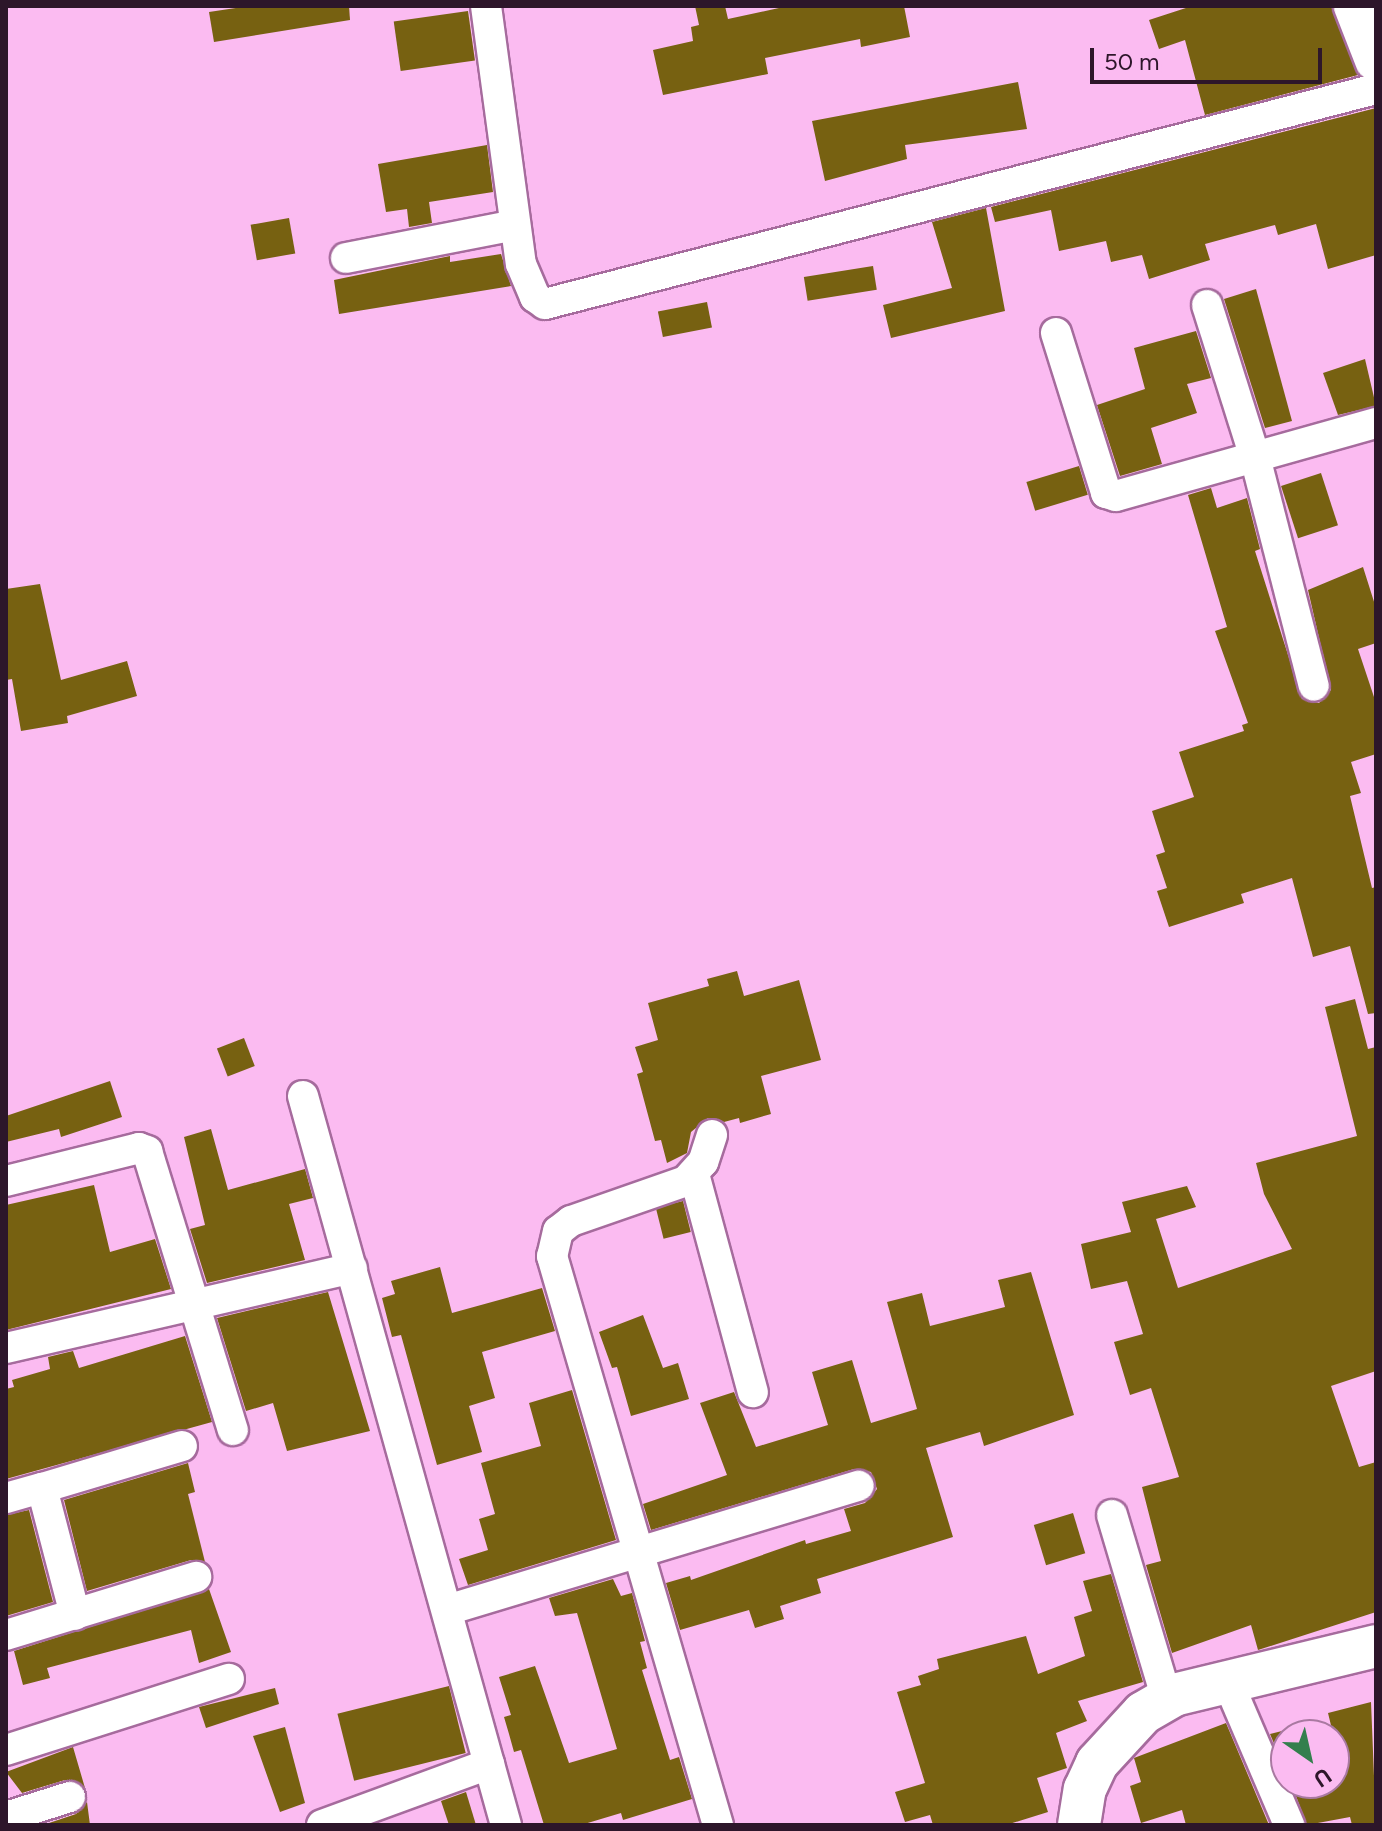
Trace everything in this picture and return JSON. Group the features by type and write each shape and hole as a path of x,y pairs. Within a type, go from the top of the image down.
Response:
{"street":[{"path":"486,6 521,264 535,297 559,305 1376,89"},
{"path":"1355,6 1376,60"},
{"path":"346,258 515,225"},
{"path":"1207,305 1255,457 1314,686"},
{"path":"1056,333 1106,493 1130,495 1376,423"},
{"path":"303,1096 506,1825"},
{"path":"712,1135 694,1174 638,1201 571,1221 552,1243 718,1825"},
{"path":"6,1181 139,1148 147,1151 233,1430"},
{"path":"694,1174 753,1392"},
{"path":"6,1348 352,1268"},
{"path":"6,1498 182,1446"},
{"path":"447,1610 639,1549 859,1486"},
{"path":"42,1488 75,1615"},
{"path":"1112,1515 1167,1699"},
{"path":"6,1635 196,1577"},
{"path":"1079,1825 1085,1789 1103,1755 1124,1728 1167,1699 1227,1680 1376,1646"},
{"path":"6,1750 229,1679"},
{"path":"1227,1680 1289,1825"},
{"path":"322,1825 489,1764"},
{"path":"6,1817 70,1797"}],"building":[{"path":"249,6 349,6 350,20 214,42 209,12"},
{"path":"695,6 725,6 728,19 788,6 904,6 910,37 861,47 860,39 765,58 768,74 663,95 653,50 693,41 691,27 699,25"},
{"path":"1192,6 1332,6 1358,75 1205,115 1185,40 1159,49 1149,20"},
{"path":"468,11 475,61 401,71 394,21"},
{"path":"1018,82 1027,129 905,145 907,159 825,181 812,121"},
{"path":"1376,108 1376,255 1328,269 1316,224 1278,235 1275,225 1205,244 1210,260 1149,279 1142,255 1111,262 1106,241 1059,251 1051,210 995,222 991,207"},
{"path":"487,145 493,192 429,202 432,223 409,227 407,209 386,212 378,164"},
{"path":"986,208 1005,311 891,338 883,305 952,288 932,222"},
{"path":"289,218 295,253 257,260 251,225"},
{"path":"501,254 511,286 339,314 334,280 450,256 450,262"},
{"path":"873,266 877,290 808,301 804,277"},
{"path":"1256,289 1292,421 1265,428 1224,299"},
{"path":"707,302 712,328 663,337 658,312"},
{"path":"1196,331 1211,378 1187,384 1197,413 1151,428 1162,464 1120,476 1097,405 1145,389 1134,348"},
{"path":"1365,359 1376,406 1338,415 1323,373"},
{"path":"1079,466 1088,495 1035,511 1026,482"},
{"path":"1321,473 1338,525 1298,538 1281,486"},
{"path":"1211,488 1217,508 1247,498 1260,549 1255,551 1302,699 1319,703 1331,690 1308,590 1363,567 1376,608 1376,643 1358,649 1376,703 1376,754 1351,762 1361,793 1350,796 1372,888 1376,887 1376,1013 1368,1014 1350,946 1313,957 1292,878 1241,894 1244,903 1169,927 1157,891 1167,888 1156,855 1165,852 1152,811 1194,797 1179,752 1244,731 1242,725 1248,723 1215,631 1227,627 1188,495"},
{"path":"40,584 61,680 127,661 137,696 67,716 68,723 21,731 12,679 6,680 6,589"},
{"path":"737,971 744,996 799,980 821,1060 761,1076 771,1114 740,1123 739,1118 724,1122 708,1118 691,1132 687,1153 667,1163 661,1140 655,1141 637,1074 643,1072 635,1047 658,1040 648,1003 709,986 707,979"},
{"path":"1355,999 1368,1049 1376,1047 1376,1371 1331,1386 1359,1467 1376,1462 1376,1612 1258,1650 1251,1625 1172,1653 1146,1565 1161,1561 1142,1487 1179,1477 1151,1388 1130,1395 1114,1342 1143,1334 1127,1281 1091,1289 1081,1244 1131,1232 1122,1202 1187,1186 1196,1207 1156,1219 1178,1288 1292,1249 1264,1194 1256,1163 1357,1136 1325,1007"},
{"path":"244,1038 255,1066 228,1076 217,1048"},
{"path":"110,1081 122,1117 61,1137 59,1129 6,1142 6,1116"},
{"path":"211,1129 228,1190 305,1169 313,1198 289,1204 305,1260 207,1283 190,1229 205,1225 184,1137"},
{"path":"94,1185 110,1252 155,1239 171,1289 6,1330 6,1205"},
{"path":"683,1201 691,1232 664,1239 656,1208"},
{"path":"440,1267 452,1313 542,1288 555,1331 482,1352 495,1398 469,1406 482,1452 437,1465 401,1335 392,1337 382,1298 395,1294 391,1281"},
{"path":"1031,1272 1074,1415 984,1446 980,1432 926,1448 953,1537 817,1579 821,1593 780,1606 784,1619 755,1628 749,1610 680,1630 666,1583 690,1576 691,1580 805,1540 806,1544 851,1531 844,1509 865,1503 877,1489 871,1472 854,1469 651,1530 643,1504 727,1475 700,1403 734,1392 756,1447 828,1425 812,1372 852,1360 871,1423 917,1409 887,1302 922,1293 930,1326 1005,1307 998,1280"},
{"path":"328,1292 370,1431 287,1451 273,1403 246,1411 217,1318"},
{"path":"643,1315 663,1368 678,1363 689,1399 631,1416 617,1367 612,1368 599,1332"},
{"path":"185,1336 212,1422 6,1479 6,1389 14,1387 12,1380 50,1369 48,1357 73,1351 79,1368"},
{"path":"572,1390 616,1540 468,1585 459,1559 488,1550 479,1519 495,1514 481,1463 541,1446 529,1403"},
{"path":"188,1463 195,1492 188,1494 205,1562 191,1560 87,1591 64,1500"},
{"path":"29,1510 53,1602 6,1616 6,1515"},
{"path":"1073,1513 1085,1553 1046,1565 1034,1525"},
{"path":"1111,1574 1143,1682 1078,1701 1087,1721 1056,1733 1067,1768 1037,1778 1048,1812 1006,1825 933,1825 930,1815 905,1822 895,1792 925,1783 897,1692 921,1685 918,1676 939,1669 937,1659 1026,1636 1038,1674 1085,1656 1074,1617 1092,1611 1083,1581"},
{"path":"613,1579 621,1596 632,1593 645,1641 640,1642 647,1668 642,1670 670,1760 679,1757 692,1799 623,1820 621,1813 581,1825 544,1825 521,1750 514,1752 504,1717 511,1715 499,1677 535,1666 569,1763 617,1749 577,1613 555,1616 549,1598"},
{"path":"209,1589 231,1652 199,1663 191,1630 47,1668 50,1678 23,1685 14,1651"},
{"path":"449,1686 466,1753 354,1781 337,1714"},
{"path":"275,1688 279,1704 206,1728 199,1707"},
{"path":"1371,1702 1376,1825 1352,1825 1350,1817 1307,1825 1297,1799 1350,1799 1350,1719 1329,1719 1328,1713"},
{"path":"1226,1723 1269,1825 1186,1825 1182,1810 1141,1823 1130,1786 1141,1782 1134,1758"},
{"path":"285,1727 305,1803 280,1812 253,1736"},
{"path":"73,1747 85,1788 65,1780 22,1793 6,1772"},
{"path":"466,1792 476,1825 449,1825 441,1801"},
{"path":"87,1802 90,1825 49,1823 76,1814"}]}
